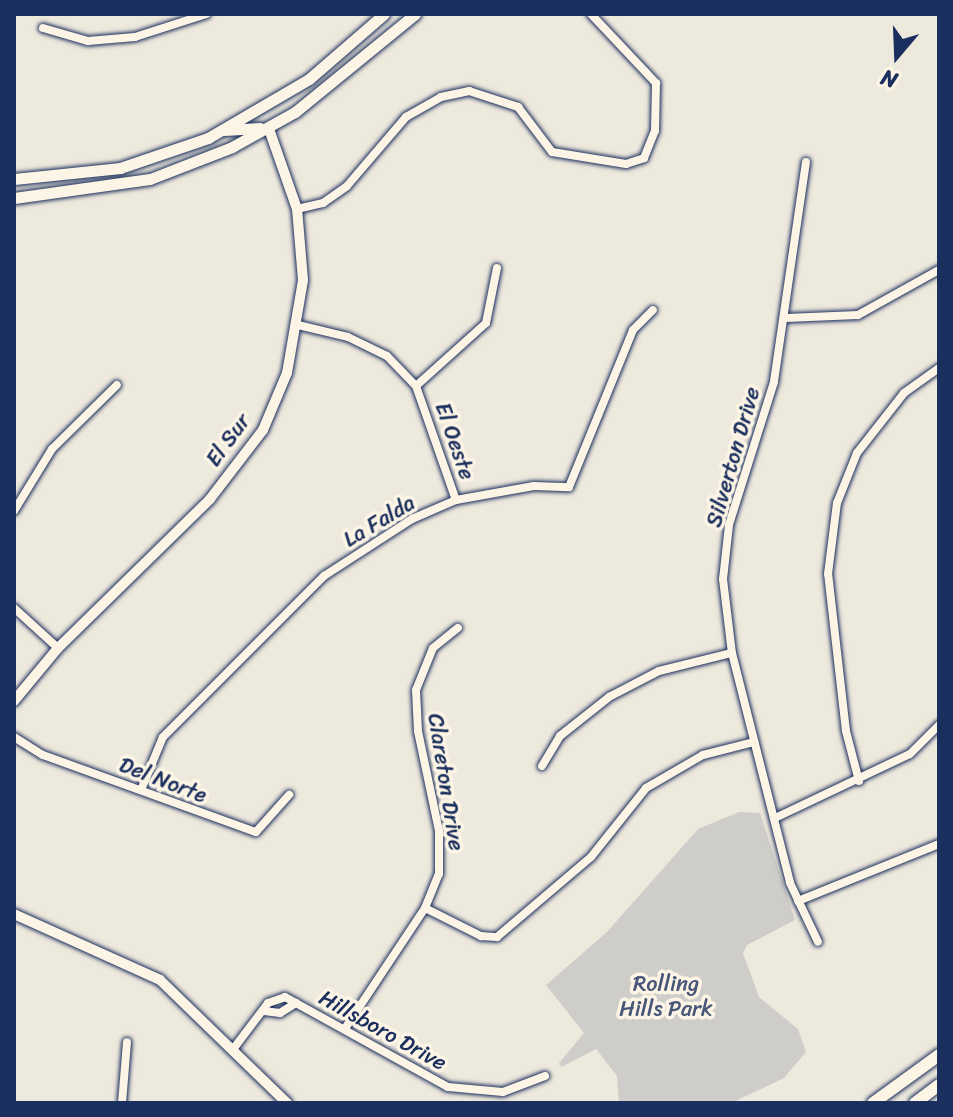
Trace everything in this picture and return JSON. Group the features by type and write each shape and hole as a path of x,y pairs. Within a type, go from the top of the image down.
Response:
{"main road":[{"path":"14,179 120,168 224,130 276,101 384,14"},
{"path":"14,198 150,179 269,129 415,14"},
{"path":"269,129 276,101"},
{"path":"224,130 269,129"},
{"path":"873,1103 939,1055"},
{"path":"915,1103 939,1085"}],"street":[{"path":"43,28 88,41 120,38 206,14"},
{"path":"297,209 323,203 347,186 406,117 441,97 469,91 525,111 552,152 626,164 644,158 655,131 656,83 591,14"},
{"name":"El Sur","path":"14,701 58,648 210,499 263,430 298,325 303,280 297,209 269,129"},
{"name":"Silverton Drive","path":"806,162 786,318 774,382 729,525 723,579 732,653 754,742 798,901 818,942"},
{"path":"416,386 486,323 497,268"},
{"path":"786,318 858,315 939,270"},
{"name":"La Falda","path":"141,790 163,737 324,576 412,519 456,500 534,486 569,487 633,330 653,310"},
{"name":"El Oeste","path":"298,325 348,337 387,356 416,386 456,500"},
{"path":"859,781 846,731 828,574 837,503 857,453 904,393 939,368"},
{"path":"14,511 52,449 117,385"},
{"path":"14,608 58,648"},
{"name":"Clareton Drive","path":"346,1027 425,908 441,857 416,690 433,648 458,628"},
{"path":"542,766 560,736 609,697 659,671 732,653"},
{"path":"775,818 859,781 910,754 939,725"},
{"name":"Del Norte","path":"14,737 43,755 256,832 289,795"},
{"path":"425,908 481,936 497,937 591,857 646,788 703,755 754,742"},
{"path":"798,901 939,844"},
{"path":"14,914 160,980 234,1048 279,1100"},
{"name":"Hillsboro Drive","path":"264,1011 275,998 296,1003 346,1027 448,1087 503,1092 545,1076"},
{"name":"Hillsboro Drive","path":"264,1011 280,1013 296,1003"},
{"path":"234,1048 264,1011"},
{"path":"122,1103 127,1042"}],"green space":[{"name":"Rolling Hills Park","path":"739,812 760,813 795,920 747,945 743,953 759,997 798,1029 806,1052 784,1078 731,1103 619,1103 617,1076 596,1049 562,1067 559,1063 584,1033 546,985 607,932 698,829"}]}
